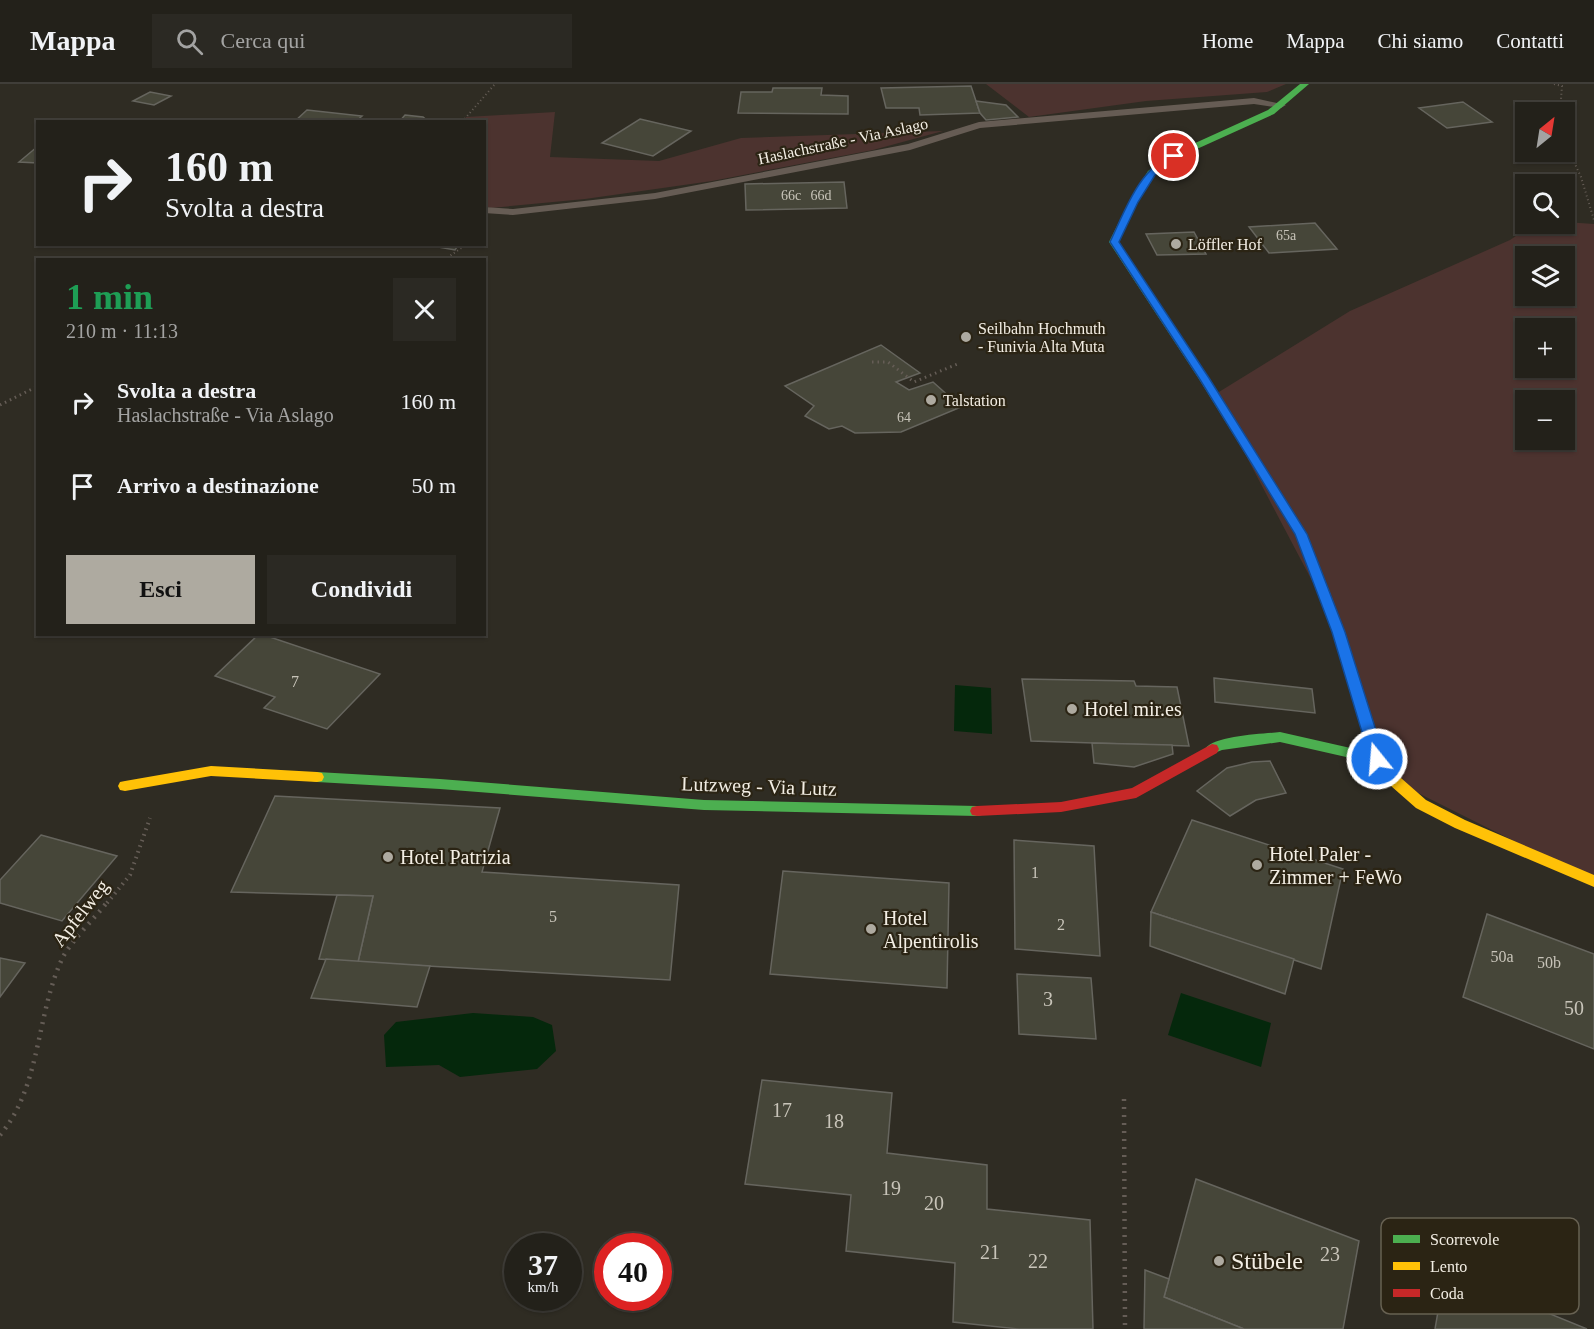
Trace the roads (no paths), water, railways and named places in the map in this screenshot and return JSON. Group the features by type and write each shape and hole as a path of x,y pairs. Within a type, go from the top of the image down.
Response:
{"street":[{"path":"1305,84 1271,112 1174,156 1151,173 1133,202 1114,242 1204,378 1301,534 1339,632 1377,759 1396,782 1421,804 1460,824 1594,881"},
{"name":"Lutzweg - Via Lutz","path":"125,786 211,771 440,784 704,805 975,811 1061,807 1136,793 1219,745 1280,737 1377,759"}],"lane":[{"name":"Haslachstraße - Via Aslago","path":"486,210 513,212 655,196 910,147 979,125 1254,102 1281,105"}],"place":[{"name":"Löffler Hof","path":"1176,244"},
{"name":"Seilbahn Hochmuth - Funivia Alta Muta","path":"966,337"},
{"name":"Talstation","path":"931,400"},
{"name":"Hotel mir.es","path":"1072,709"},
{"name":"Hotel Patrizia","path":"388,857"},
{"name":"Hotel Paler - Zimmer + FeWo","path":"1257,865"},
{"name":"Hotel Alpentirolis","path":"871,929"},
{"name":"Stübele","path":"1219,1261"}]}
